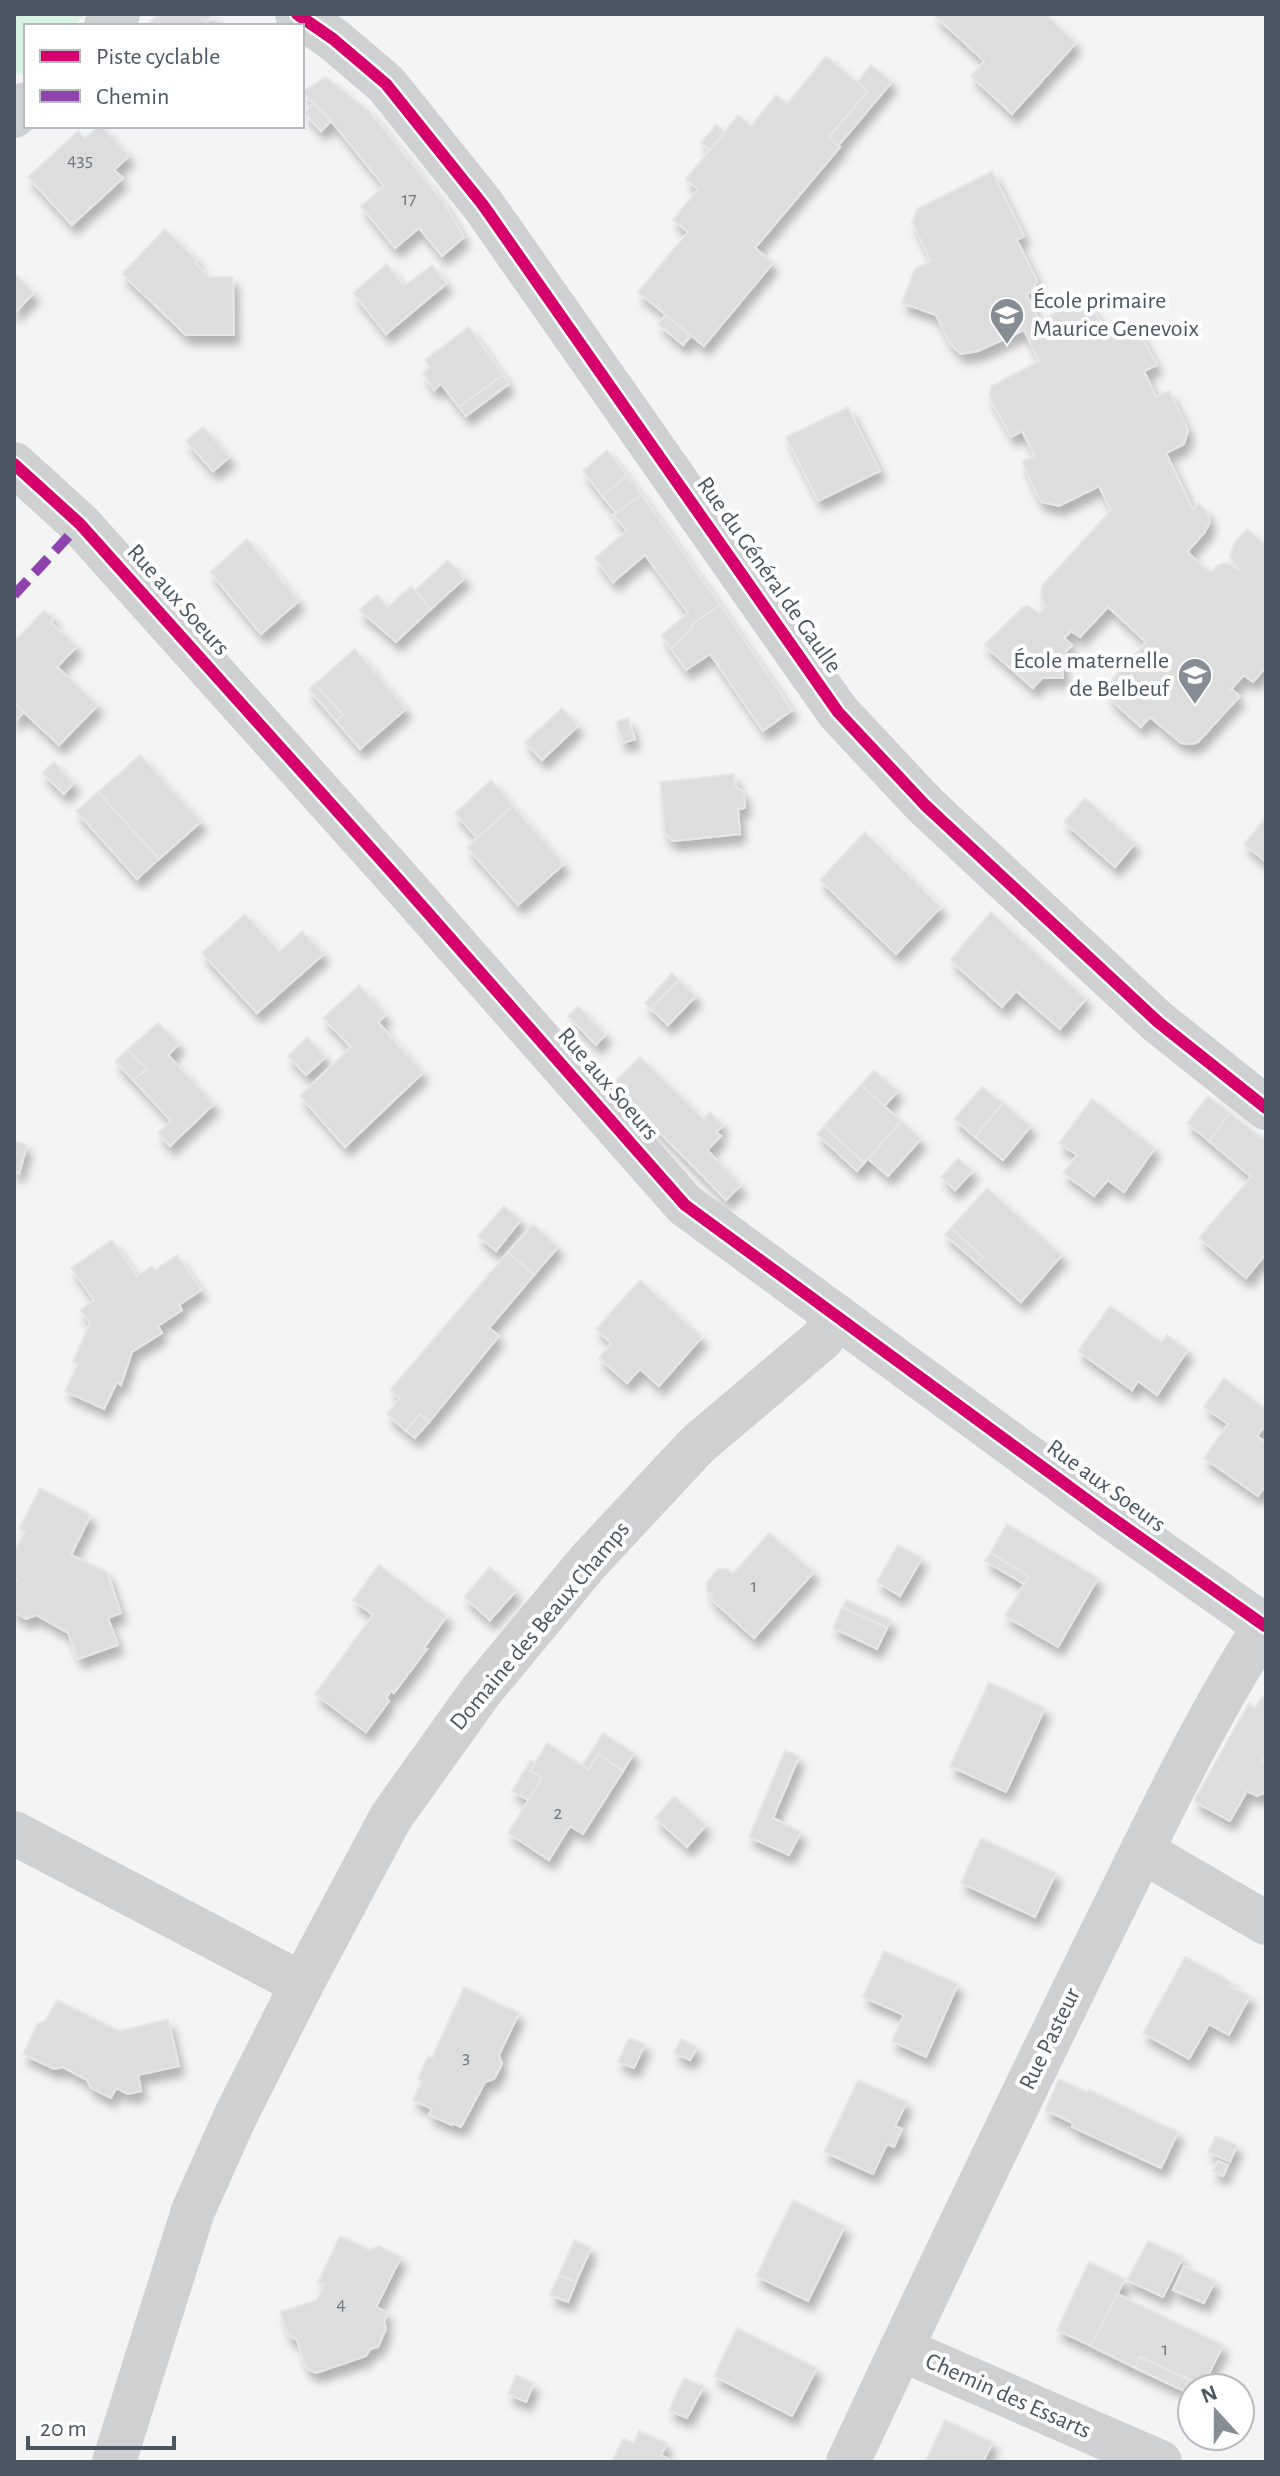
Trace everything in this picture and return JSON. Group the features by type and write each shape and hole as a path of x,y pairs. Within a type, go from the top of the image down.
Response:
{"street":[{"name":"Rue du Général de Gaulle","path":"297,14 333,39 386,84 483,205 838,712 925,805 1158,1022 1266,1108"},
{"name":"Rue aux Soeurs","path":"14,464 80,524 685,1205 1105,1513 1265,1625"},
{"name":"Domaine des Beaux Champs","path":"114,2462 193,2211 235,2117 391,1817 481,1691 588,1562 697,1445 822,1339 837,1316"},
{"name":"Rue Pasteur","path":"848,2462 1142,1851 1205,1725 1265,1625"},
{"path":"14,1833 302,1984"},
{"path":"1142,1851 1266,1923"},
{"name":"Chemin des Essarts","path":"901,2349 1160,2462"}],"green space":[{"path":"14,14 85,14 75,24 24,24 24,74 14,73"}],"building":[{"path":"158,14 214,14 204,24 148,24"},
{"path":"933,14 1045,14 1076,43 1012,114 971,76 984,61"},
{"path":"826,56 868,91 829,137 840,147 755,248 773,263 704,346 638,292 688,232 673,220 698,189 686,179 738,115 751,126 776,95 787,104"},
{"path":"871,65 892,82 838,146 829,137 868,91 857,82"},
{"path":"326,77 369,111 444,203 464,237 442,256 419,228 395,248 361,206 384,186 304,91"},
{"path":"314,103 331,121 321,131 304,113"},
{"path":"716,125 725,132 710,150 701,143"},
{"path":"96,128 104,128 129,156 114,170 123,178 72,225 28,177 78,131 85,138"},
{"path":"992,171 1024,236 1017,240 1037,281 1027,295 1039,320 1081,302 1091,306 1105,329 1120,322 1136,327 1157,365 1144,371 1156,397 1169,391 1188,430 1184,444 1166,453 1193,510 1199,503 1207,512 1210,522 1187,552 1210,572 1218,565 1227,563 1240,571 1230,557 1235,542 1247,529 1266,545 1266,667 1253,682 1244,675 1231,689 1240,696 1193,744 1181,743 1150,717 1141,727 1111,700 1109,688 1113,678 1146,642 1108,607 1080,637 1071,631 1064,638 1072,645 1062,656 1063,678 1042,678 1033,688 984,645 1023,607 1028,606 1039,613 1046,606 1041,598 1042,586 1111,510 1099,486 1059,506 1042,502 1022,461 1035,456 1022,431 1011,437 991,400 992,386 1039,361 1024,330 978,351 961,354 951,345 936,315 902,303 915,269 931,261 912,222 917,209"},
{"path":"165,229 197,260 195,263 209,277 233,277 234,335 186,335 122,274"},
{"path":"387,264 404,286 432,265 447,283 386,334 353,293"},
{"path":"14,273 34,293 14,313"},
{"path":"666,315 691,336 683,345 658,324"},
{"path":"469,327 503,375 459,407 441,384 434,390 423,373 430,367 425,360"},
{"path":"503,375 509,384 466,416 459,407"},
{"path":"848,407 880,471 818,501 786,437"},
{"path":"203,427 230,457 213,471 186,441"},
{"path":"607,450 627,476 602,496 583,471"},
{"path":"627,476 642,495 616,513 602,496"},
{"path":"642,495 720,605 691,625 693,627 671,649 662,635 688,613 645,555 613,582 595,558 627,531 613,515"},
{"path":"247,539 299,601 261,634 210,572"},
{"path":"448,560 465,578 431,609 415,590"},
{"path":"411,586 431,609 396,642 359,610 377,595 388,607"},
{"path":"720,605 792,710 763,731 710,654 686,670 671,649 693,627 691,625"},
{"path":"44,610 54,618 51,623 77,646 57,667 98,705 59,745 14,703 14,642"},
{"path":"355,649 406,709 360,749 336,721 343,715 315,684"},
{"path":"315,684 343,715 336,721 309,689"},
{"path":"14,703 24,712 14,722"},
{"path":"562,708 578,726 542,760 525,742"},
{"path":"628,718 635,739 623,743 616,722"},
{"path":"140,755 201,822 159,859 98,792"},
{"path":"54,762 74,783 64,794 42,773"},
{"path":"734,774 736,787 744,793 745,808 738,809 740,834 673,841 665,833 660,782"},
{"path":"491,780 513,806 477,838 455,813"},
{"path":"98,792 159,859 137,879 76,811"},
{"path":"1085,798 1135,843 1115,867 1064,822"},
{"path":"513,806 564,864 518,905 467,847"},
{"path":"1266,817 1266,862 1244,844"},
{"path":"865,832 941,907 896,954 820,880"},
{"path":"991,912 1086,999 1060,1029 1016,991 1002,1007 950,960"},
{"path":"245,914 280,951 302,931 324,954 257,1013 202,953"},
{"path":"672,973 679,980 651,1009 645,1003"},
{"path":"679,980 696,996 668,1025 651,1009"},
{"path":"359,985 386,1015 378,1022 423,1073 345,1147 300,1096 351,1047 323,1018"},
{"path":"578,1006 606,1034 596,1045 568,1016"},
{"path":"158,1023 179,1044 168,1055 214,1104 170,1146 158,1133 171,1121 133,1080 147,1069 127,1050"},
{"path":"307,1037 326,1057 306,1075 288,1056"},
{"path":"127,1050 147,1069 133,1080 115,1061"},
{"path":"640,1057 704,1119 710,1112 723,1125 716,1132 721,1136 707,1150 741,1185 726,1200 612,1084"},
{"path":"874,1070 898,1091 884,1106 861,1085"},
{"path":"861,1085 901,1121 864,1163 824,1126"},
{"path":"982,1087 1003,1103 975,1137 954,1119"},
{"path":"1208,1096 1230,1113 1209,1141 1187,1123"},
{"path":"1092,1099 1155,1148 1124,1192 1108,1180 1094,1196 1063,1173 1077,1155 1059,1143"},
{"path":"1003,1103 1031,1126 1003,1160 975,1137"},
{"path":"1230,1113 1266,1141 1266,1254 1246,1278 1199,1238 1251,1177 1209,1141"},
{"path":"901,1121 921,1139 888,1176 868,1159"},
{"path":"824,1126 864,1163 857,1171 817,1134"},
{"path":"14,1141 27,1145 19,1173 14,1172"},
{"path":"958,1158 973,1171 955,1190 941,1177"},
{"path":"987,1188 1062,1255 1021,1302 977,1263 983,1257 951,1228"},
{"path":"504,1206 521,1220 496,1251 478,1236"},
{"path":"533,1224 558,1247 534,1275 508,1252"},
{"path":"951,1228 983,1257 977,1263 945,1235"},
{"path":"112,1240 137,1276 152,1266 155,1270 177,1255 201,1290 179,1305 182,1310 158,1326 162,1333 132,1352 121,1385 117,1382 104,1409 65,1391 78,1364 73,1362 90,1323 80,1310 94,1300 71,1268"},
{"path":"508,1252 534,1275 489,1328 499,1336 429,1422 420,1414 406,1431 387,1414 400,1398 390,1390"},
{"path":"640,1280 702,1337 659,1386 640,1369 627,1383 599,1358 611,1343 596,1329"},
{"path":"1110,1306 1162,1342 1167,1335 1188,1350 1157,1395 1138,1381 1132,1390 1078,1351"},
{"path":"1224,1378 1266,1409 1266,1424 1257,1436 1266,1443 1266,1485 1258,1496 1204,1458 1228,1424 1204,1407"},
{"path":"420,1414 429,1422 415,1438 406,1431"},
{"path":"40,1488 91,1515 71,1555 107,1572 121,1613 108,1618 118,1645 78,1659 68,1633 36,1615 26,1619 14,1612 14,1585 17,1579 14,1577 14,1552 25,1531 19,1529"},
{"path":"1007,1524 1098,1578 1058,1647 1005,1616 1029,1576 990,1553"},
{"path":"769,1533 814,1572 754,1638 711,1599 713,1596 707,1591 707,1582 718,1569 728,1569 733,1574"},
{"path":"898,1545 922,1558 900,1596 877,1582"},
{"path":"990,1553 1029,1576 1024,1584 985,1561"},
{"path":"379,1565 447,1616 424,1648 427,1649 394,1693 391,1691 386,1698 389,1701 366,1732 315,1694 373,1615 353,1600"},
{"path":"490,1567 516,1591 490,1620 464,1597"},
{"path":"846,1600 891,1620 887,1628 842,1607"},
{"path":"842,1607 887,1628 877,1649 833,1628"},
{"path":"989,1682 1045,1708 1006,1792 950,1766"},
{"path":"1262,1696 1266,1699 1266,1754 1262,1762 1266,1764 1266,1792 1257,1796 1247,1791 1230,1821 1195,1802 1195,1799 1249,1703 1255,1708"},
{"path":"603,1733 634,1753 623,1771 598,1754 589,1770 582,1766"},
{"path":"547,1743 589,1770 598,1754 623,1771 583,1834 570,1826 549,1860 508,1833 542,1778 530,1771"},
{"path":"785,1750 799,1757 773,1818 801,1832 789,1855 749,1837"},
{"path":"531,1760 535,1763 530,1771 542,1778 528,1800 512,1791"},
{"path":"674,1796 706,1825 687,1847 655,1818"},
{"path":"981,1838 1056,1873 1035,1917 961,1883"},
{"path":"884,1951 958,1984 926,2057 892,2041 904,2015 863,1997"},
{"path":"1185,1957 1232,1982 1229,1986 1250,1996 1229,2035 1209,2024 1189,2059 1143,2033"},
{"path":"464,1987 519,2013 499,2055 502,2064 494,2079 485,2082 461,2127 429,2115 432,2109 413,2100 428,2056 432,2058"},
{"path":"57,2000 119,2031 168,2019 179,2066 138,2075 141,2091 128,2094 116,2088 111,2098 91,2088 87,2080 63,2067 54,2069 23,2054 38,2023 45,2021"},
{"path":"629,2038 645,2044 634,2068 618,2062"},
{"path":"681,2039 697,2047 690,2060 674,2053"},
{"path":"1059,2079 1178,2132 1161,2168 1072,2127 1073,2123 1045,2110"},
{"path":"858,2080 907,2102 895,2126 902,2129 894,2147 887,2144 873,2174 824,2152"},
{"path":"1216,2136 1237,2145 1230,2162 1208,2152"},
{"path":"1218,2161 1228,2165 1223,2176 1213,2171"},
{"path":"793,2200 845,2226 808,2301 756,2276"},
{"path":"340,2236 370,2250 379,2246 401,2257 376,2307 388,2313 384,2321 386,2329 378,2347 370,2349 366,2356 316,2373 306,2368 297,2340 288,2335 280,2312 317,2300 324,2285 318,2282"},
{"path":"574,2240 591,2248 576,2282 559,2275"},
{"path":"1148,2241 1183,2257 1163,2297 1127,2280"},
{"path":"1089,2262 1125,2279 1091,2346 1057,2330"},
{"path":"1184,2266 1215,2281 1204,2303 1173,2290"},
{"path":"559,2275 576,2282 568,2302 550,2295"},
{"path":"1117,2294 1223,2345 1210,2372 1176,2374 1140,2357 1135,2368 1091,2346"},
{"path":"737,2328 817,2368 792,2416 714,2376"},
{"path":"1140,2357 1176,2374 1176,2387 1135,2368"},
{"path":"516,2375 534,2383 526,2402 508,2394"},
{"path":"684,2378 704,2386 687,2418 669,2410"},
{"path":"945,2420 993,2442 983,2462 925,2462"},
{"path":"639,2431 667,2443 661,2455 669,2462 612,2462 623,2439 634,2443"}],"marked path":[{"path":"14,595 80,524"}],"cycle path":[{"path":"297,14 333,39 386,84 483,205 838,712 925,805 1158,1022 1266,1108"},
{"path":"14,464 80,524 685,1205 1105,1513 1266,1624"}],"place":[{"name":"École primaire Maurice Genevoix","path":"1007,346"},
{"name":"École maternelle de Belbeuf","path":"1195,706"}]}
